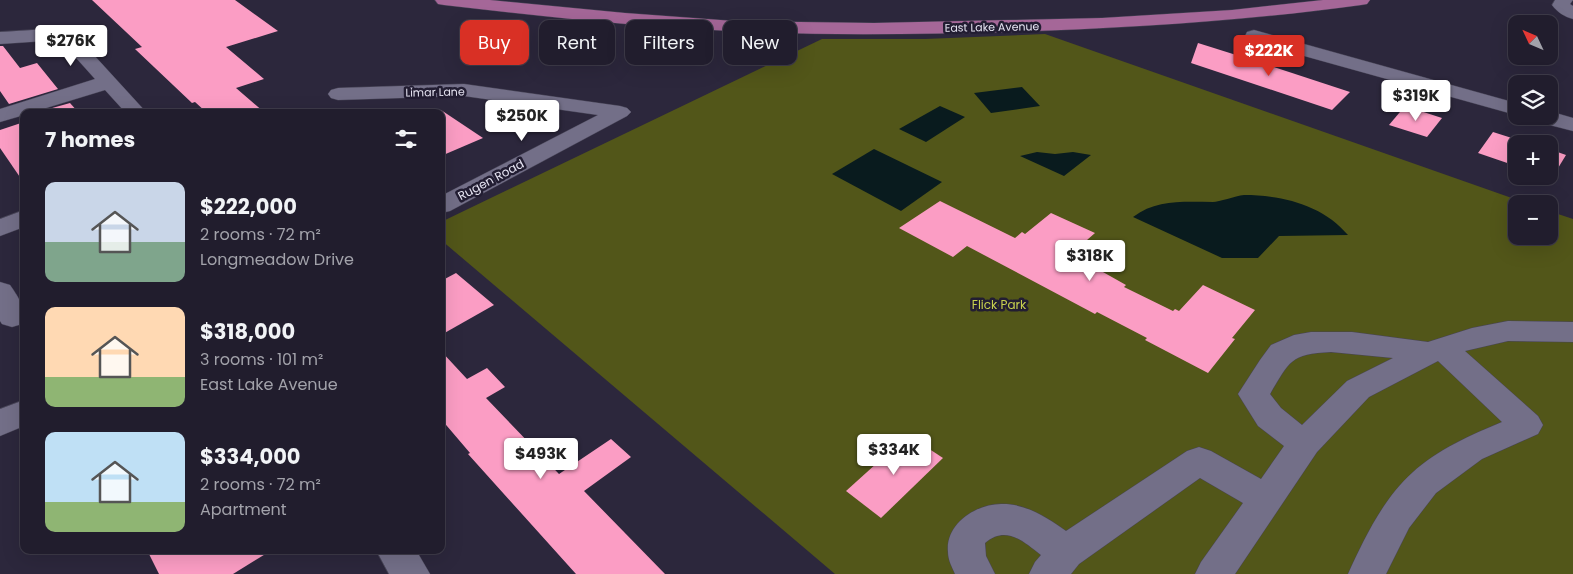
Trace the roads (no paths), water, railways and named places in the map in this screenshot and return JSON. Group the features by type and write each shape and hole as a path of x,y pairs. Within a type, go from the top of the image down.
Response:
{"main road":[{"name":"East Lake Avenue","path":"444,0 549,12 733,26 858,28 969,28 1117,23 1361,0"},
{"name":"East Lake Avenue","path":"524,0 629,10 769,18 883,18 1039,16 1189,8 1269,0"}],"street":[{"path":"1564,0 1561,5 1573,14"},
{"path":"0,38 65,34 133,109"},
{"path":"1254,36 1508,107"},
{"path":"22,109 108,82"},
{"name":"Limar Lane","path":"338,94 464,90 620,112"},
{"path":"0,116 20,110"},
{"name":"Rugen Road","path":"445,204 620,112"},
{"path":"1558,121 1573,125"},
{"path":"0,228 20,219"},
{"path":"0,291 12,318"},
{"path":"1214,574 1305,443 1358,389 1436,351 1472,338 1508,331 1573,332"},
{"path":"1305,443 1278,426 1260,408 1254,394 1283,352 1301,343 1349,342 1436,351 1526,425 1470,450 1424,483 1396,518 1367,574"},
{"path":"0,423 20,414"},
{"path":"976,574 966,556 966,544 970,534 988,520 1016,521 1029,527 1057,563 1198,461 1266,499"},
{"path":"397,554 411,574"}],"park label":[{"name":"Flick Park","path":"999,305"}]}
